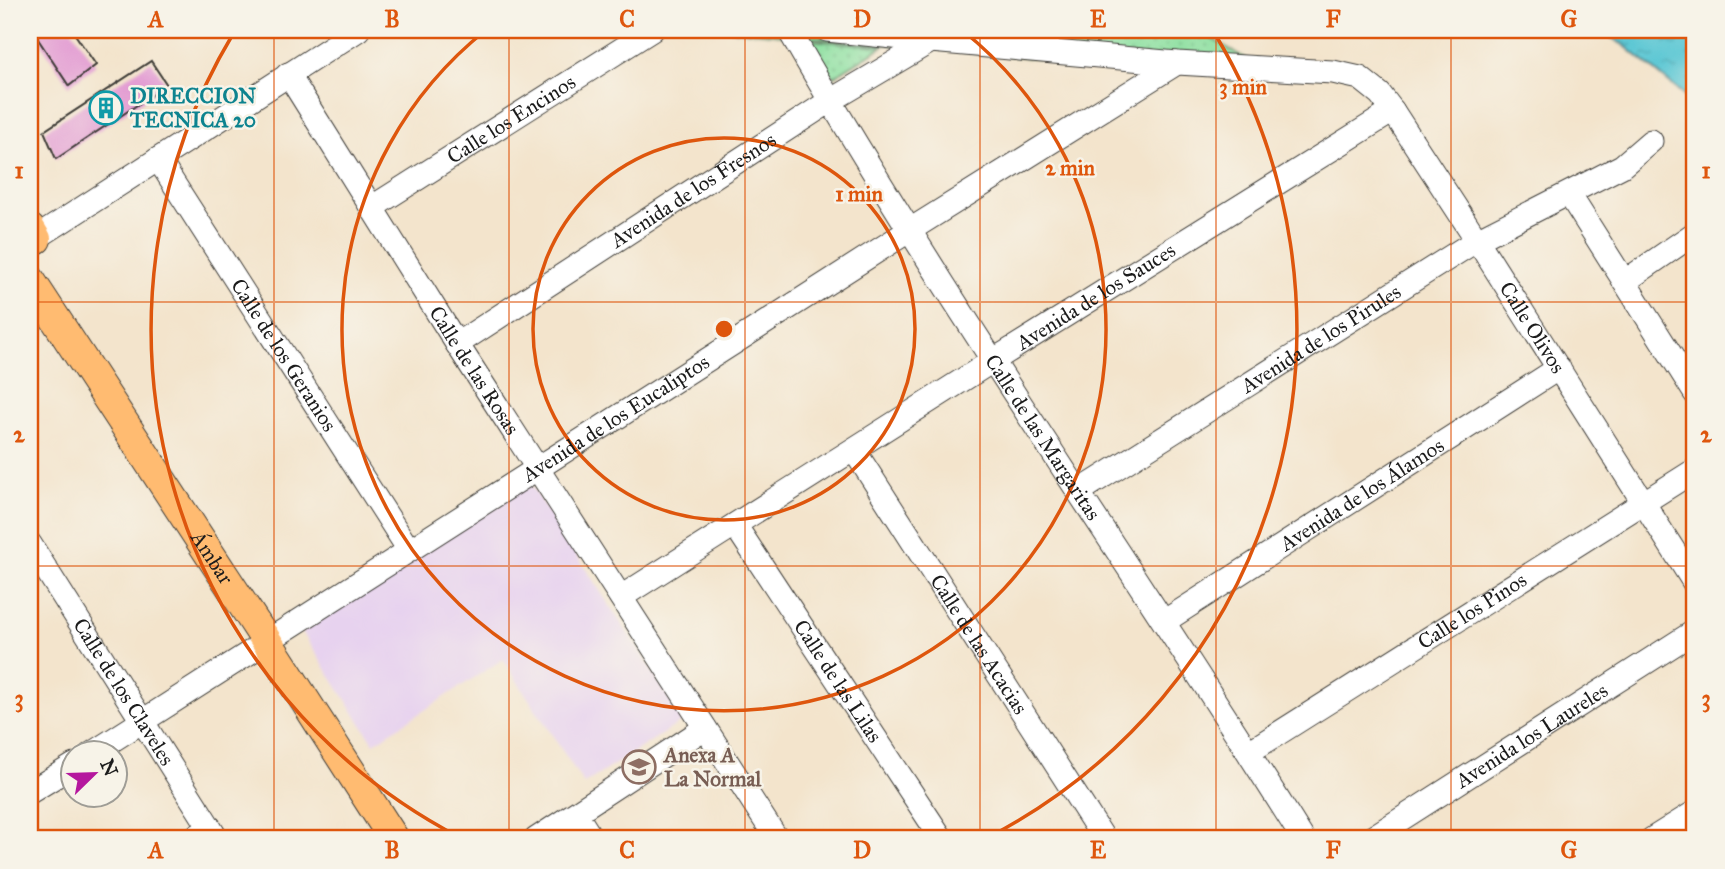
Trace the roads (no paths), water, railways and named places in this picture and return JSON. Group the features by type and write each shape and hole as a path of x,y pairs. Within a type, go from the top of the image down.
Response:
{"main road":[{"name":"Ámbar","path":"30,280 394,839"}],"street":[{"path":"32,237 358,30"},
{"name":"Calle los Encinos","path":"371,208 652,30"},
{"name":"Calle de las Margaritas","path":"789,30 910,230 1303,839"},
{"path":"827,30 1177,63"},
{"name":"Avenida de los Fresnos","path":"457,344 830,101 931,41"},
{"name":"Calle Olivos","path":"1177,63 1334,72 1360,78 1380,94 1477,240 1695,583"},
{"name":"Avenida de los Eucaliptos","path":"113,740 910,230 1177,63"},
{"name":"Calle de las Rosas","path":"288,74 457,344 777,839"},
{"name":"Avenida de los Sauces","path":"621,597 1393,111"},
{"name":"Avenida de los Pirules","path":"1080,491 1477,240 1622,166 1651,141"},
{"name":"Calle de los Geranios","path":"158,159 409,550"},
{"path":"1569,194 1624,282 1687,363 1695,393"},
{"path":"1624,282 1695,233"},
{"name":"Avenida de los Álamos","path":"1164,621 1559,368"},
{"name":"Calle de las Acacias","path":"854,450 1104,839"},
{"name":"Calle los Pinos","path":"1249,752 1695,470"},
{"name":"Calle de las Lilas","path":"735,525 942,839"},
{"name":"Calle de los Claveles","path":"30,544 142,721 206,835"},
{"name":"Avenida los Laureles","path":"1370,839 1695,631"},
{"path":"537,839 705,728"},
{"path":"30,792 60,774"},
{"path":"1652,839 1695,812"},
{"path":"576,814 592,839"}],"water":[{"path":"1599,30 1695,30 1695,104 1625,46"}],"place":[{"name":"DIRECCION TECNICA 20","path":"106,108"},
{"name":"Anexa A La Normal","path":"639,767"}]}
